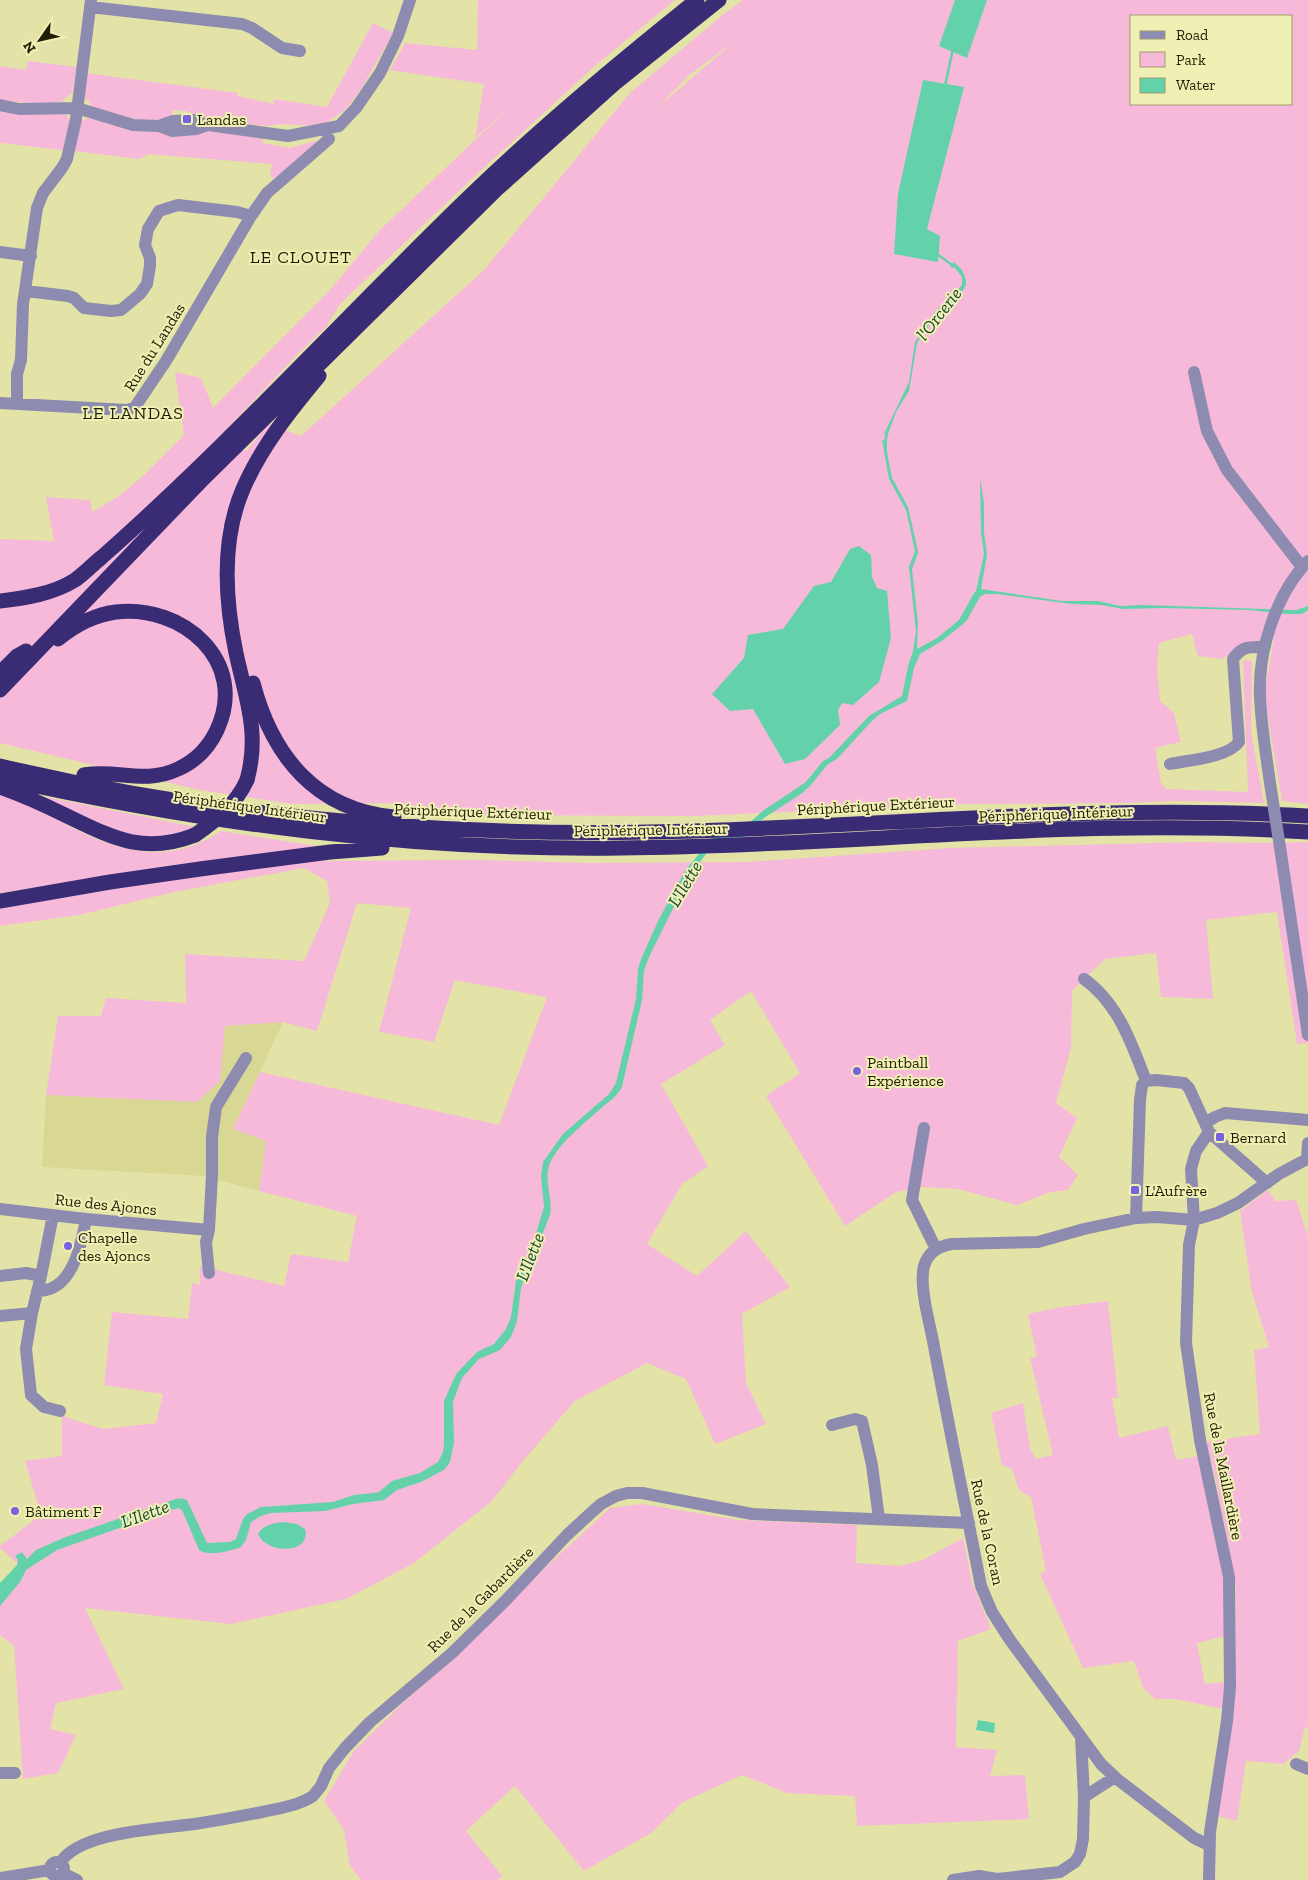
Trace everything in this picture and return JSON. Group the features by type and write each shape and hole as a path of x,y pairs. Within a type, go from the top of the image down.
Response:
{"highway":[{"path":"216,458 260,408 516,152 598,81 697,0"},
{"path":"0,690 25,658 194,479 347,338 468,216 541,148 622,78 718,0"},
{"path":"0,787 43,804 122,841 150,845 173,843 195,836 216,821 236,800 247,780 253,750 252,716 236,653 227,597 228,551 234,516 243,489 268,443 347,338"},
{"path":"0,601 48,592 76,579 194,479"},
{"path":"0,673 17,656 33,661 54,642 84,621 104,614 125,611 148,613 178,622 204,642 216,659 224,685 223,710 220,722 211,741 197,757 180,768 155,776 94,773 84,775"},
{"path":"230,611 238,626 256,694 269,728 277,745 298,772 320,791 347,806 387,816 418,819 434,828"},
{"path":"0,679 25,658"},
{"path":"0,757 178,794 181,802"},
{"name":"Périphérique Extérieur","path":"0,766 82,784 181,802 340,822 434,828 575,833 770,828 948,818 1108,812 1234,812 1308,816"},
{"name":"Périphérique Intérieur","path":"0,778 96,799 247,824 339,836 466,845 547,848 692,847 1081,829 1207,828 1308,832"},
{"path":"0,901 110,882 338,851 379,848 450,852 466,845"}],"street":[{"path":"0,105 19,109 77,108 133,125 159,126 172,131 196,129 208,125 288,136 335,127 346,120 364,99 380,73 398,36 410,0"},
{"path":"16,404 17,374 21,360 23,304 38,202 62,168 66,159 77,108 90,4 242,24 252,28 282,48 300,51"},
{"path":"26,291 68,296 74,298 84,308 111,311 121,310 145,290 150,266 150,258 145,245 148,228 160,211 178,205 237,212 251,216 267,193 329,139"},
{"name":"Rue du Landas","path":"0,403 127,410 135,407 166,360 251,216"},
{"path":"0,252 31,256"},
{"path":"1194,372 1207,431 1227,470 1305,564 1276,611 1265,647 1260,694 1270,783 1308,1035"},
{"path":"1170,764 1217,755 1234,748 1239,742 1233,658 1238,651 1247,647 1265,647"},
{"path":"1084,980 1103,995 1117,1016 1135,1052 1146,1082"},
{"path":"209,1273 206,1242 209,1230 212,1137 216,1107 246,1058"},
{"path":"1136,1218 1140,1100 1142,1086 1146,1082 1184,1083 1189,1088 1207,1127 1267,1183"},
{"path":"1207,1127 1214,1117 1225,1113 1308,1120"},
{"name":"Rue de la Maillardière","path":"1207,1127 1196,1151 1191,1169 1194,1220 1189,1245 1186,1343 1200,1440 1229,1576 1230,1687 1227,1721 1209,1845 1209,1880"},
{"path":"924,1128 912,1200 932,1254 942,1246 956,1243 1038,1242 1117,1221 1136,1218 1157,1217 1194,1220 1225,1210 1292,1166 1307,1160 1308,1143"},
{"name":"Rue des Ajoncs","path":"0,1209 209,1230"},
{"path":"54,1215 26,1349 31,1395 44,1407 60,1411"},
{"path":"37,1291 44,1291 57,1286 67,1276 80,1245 86,1219"},
{"name":"Rue de la Coran","path":"932,1254 923,1273 926,1300 939,1376 981,1586 992,1612 1010,1640 1101,1764 1115,1778 1194,1838 1209,1845"},
{"path":"0,1276 26,1273 41,1276"},
{"path":"0,1316 32,1313"},
{"path":"832,1425 855,1419 862,1421 872,1465 879,1519"},
{"name":"Rue de la Gabardière","path":"58,1869 65,1855 74,1849 109,1836 203,1823 298,1803 313,1796 335,1759 370,1722 452,1653 507,1599 567,1535 601,1504 616,1496 627,1493 649,1494 692,1504 752,1514 969,1523"},
{"path":"953,1880 979,1876 997,1879 1060,1872 1076,1862 1083,1839 1084,1798 1081,1737"},
{"path":"0,1773 15,1773"},
{"path":"1084,1798 1115,1778"},
{"path":"1068,1868 1073,1880"},
{"path":"0,1878 58,1869 77,1880"}],"shaded area":[{"path":"283,1022 233,1129 266,1141 259,1191 204,1176 42,1167 46,1095 220,1081 224,1026"}],"green space":[{"path":"478,0 675,0 597,64 340,304 326,327 213,443 246,451 269,424 301,436 484,270 630,93 743,0 1308,0 1308,804 1282,801 1264,694 1274,639 1247,644 1222,659 1198,656 1192,634 1159,643 1157,670 1160,701 1174,713 1181,742 1155,748 1161,783 1166,789 1248,792 1243,660 1252,661 1251,731 1264,803 1174,801 968,804 693,816 481,815 384,803 292,804 200,790 0,743 0,539 54,541 46,497 90,500 92,512 118,497 144,475 184,435 175,372 201,378 213,408 330,290 380,230 511,106 475,138 484,84 390,70 405,43 477,50","holes":["728,47 657,108 688,76"]},
{"path":"373,23 393,33 363,86 345,110 329,121 314,126 281,124 266,126 206,120 186,111 174,110 170,119 150,122 103,112 92,106 82,94 85,73 238,93 237,96 274,104 274,99 327,107"},
{"path":"28,61 77,67 72,93 61,102 41,104 0,100 0,66 26,70"},
{"path":"0,109 60,112 67,116 70,121 63,150 0,143"},
{"path":"87,118 262,137 263,143 290,148 315,141 317,144 280,176 273,178 270,175 272,164 148,154 140,159 73,151 81,121"},
{"path":"0,794 14,797 90,836 115,846 141,851 167,852 194,845 221,831 323,847 0,893"},
{"path":"46,797 196,827 175,837 131,838 46,801"},
{"path":"1194,842 1308,842 1308,1043 1297,1044 1277,912 1206,920 1213,999 1161,997 1156,953 1105,959 1072,991 1071,1048 1056,1103 1077,1118 1059,1157 1078,1175 1068,1190 1050,1192 1017,1205 958,1189 923,1187 896,1192 845,1226 766,1096 800,1073 751,991 710,1020 725,1045 661,1084 708,1166 682,1184 647,1244 697,1276 746,1231 790,1287 742,1314 746,1383 766,1424 715,1444 686,1379 647,1363 575,1401 522,1462 492,1501 414,1563 346,1599 231,1624 85,1608 124,1689 56,1703 50,1729 76,1735 58,1773 23,1779 14,1646 0,1635 0,1596 24,1569 0,1546 41,1515 25,1461 62,1456 62,1416 103,1429 156,1423 163,1394 104,1385 112,1312 188,1319 192,1283 200,1285 200,1266 284,1286 291,1254 348,1262 357,1216 259,1191 266,1141 233,1129 260,1072 499,1125 547,997 455,980 434,1042 379,1032 411,908 357,903 317,1031 283,1022 225,1026 220,1081 197,1102 46,1095 58,1016 101,1016 106,998 186,1003 185,954 304,961 330,903 327,881 304,868 174,892 79,915 0,926 0,907 308,861 746,862 950,848"},
{"path":"1268,1190 1276,1201 1296,1200 1308,1236 1308,1728 1305,1727 1299,1751 1283,1764 1246,1761 1237,1821 1218,1816 1235,1692 1236,1588 1214,1472 1206,1442 1260,1434 1254,1350 1269,1347 1252,1292 1240,1211"},
{"path":"1108,1301 1118,1398 1112,1398 1119,1438 1168,1426 1176,1460 1199,1456 1224,1570 1225,1636 1197,1643 1205,1684 1226,1682 1224,1709 1175,1699 1155,1699 1143,1688 1134,1661 1083,1668 1040,1574 1046,1571 1031,1497 1019,1490 1012,1469 1002,1465 991,1413 1023,1403 1030,1448 1036,1459 1053,1455 1030,1358 1037,1357 1028,1314 1061,1307"},
{"path":"642,1504 739,1520 857,1525 856,1563 900,1566 923,1560 963,1538 972,1582 991,1629 958,1641 956,1747 997,1750 990,1776 1025,1775 1029,1819 857,1826 855,1796 787,1793 742,1775 683,1802 651,1833 584,1871 515,1786 466,1831 502,1876 497,1880 361,1880 350,1866 344,1830 324,1801 354,1751 473,1639 533,1579 610,1508"}],"water":[{"path":"955,0 987,0 967,58 939,46"},
{"path":"923,80 964,87 927,229 940,236 938,262 894,254 898,194"},
{"path":"954,262 962,270 966,285 954,305 936,314 917,343 909,391 896,412 888,434 884,434 909,382 915,342 936,311 962,285 962,277 955,268 950,267"},
{"name":"L'Ilette","path":"882,440 887,441 892,478 908,507 918,553 912,569 918,624 917,649 937,638 959,620 976,591 984,554 981,532 980,478 984,503 984,532 987,555 981,589 1062,601 1098,601 1120,606 1297,610 1308,606 1308,610 1302,614 1286,614 1250,610 1123,609 997,594 985,594 980,597 967,620 962,625 942,641 920,654 914,668 907,701 880,714 837,759 827,765 811,785 801,794 764,818 736,846 708,851 686,882 644,971 642,1000 622,1087 615,1097 558,1150 549,1166 550,1215 521,1288 517,1321 511,1337 500,1350 479,1359 462,1378 453,1402 454,1443 450,1462 444,1470 421,1482 397,1490 384,1500 353,1504 325,1511 271,1513 261,1516 251,1522 246,1540 241,1547 220,1553 208,1553 199,1550 182,1510 178,1508 171,1510 57,1550 26,1570 20,1582 0,1606 0,1583 17,1565 18,1560 15,1556 22,1552 27,1559 36,1550 63,1538 172,1500 181,1498 187,1500 207,1543 230,1542 236,1539 243,1519 247,1514 261,1507 333,1502 354,1495 379,1492 392,1481 420,1473 438,1462 443,1452 444,1444 444,1401 456,1374 477,1352 494,1344 506,1329 511,1317 516,1281 534,1240 544,1207 541,1176 543,1162 563,1134 609,1094 616,1083 636,999 638,969 641,959 659,919 685,871 716,833 723,833 735,838 764,810 806,782 823,761 829,758 869,716 902,696 916,631 909,567 915,551 906,510 889,479"},
{"path":"859,546 871,555 872,577 877,588 887,591 891,638 879,682 853,705 842,703 838,710 840,725 805,759 785,764 753,709 730,711 712,694 744,658 748,635 783,629 814,586 831,582 850,549"},
{"path":"283,1522 297,1524 305,1529 305,1537 302,1543 288,1549 279,1548 270,1546 258,1534 272,1524"},
{"path":"978,1720 995,1723 994,1733 976,1730"}],"waterway":[{"name":"l'Orcerie","path":"945,86 953,49"},
{"name":"l'Orcerie","path":"937,254 955,267"},
{"name":"l'Orcerie","path":"885,444 887,432"}],"place":[{"name":"Landas","path":"187,119"},
{"name":"Paintball Expérience","path":"857,1071"},
{"name":"Bernard","path":"1220,1137"},
{"name":"L'Aufrère","path":"1135,1190"},
{"name":"Chapelle des Ajoncs","path":"68,1246"},
{"name":"Bâtiment F","path":"15,1511"}],"district":[{"name":"LE CLOUET","path":"301,257"},
{"name":"LE LANDAS","path":"133,413"}]}
